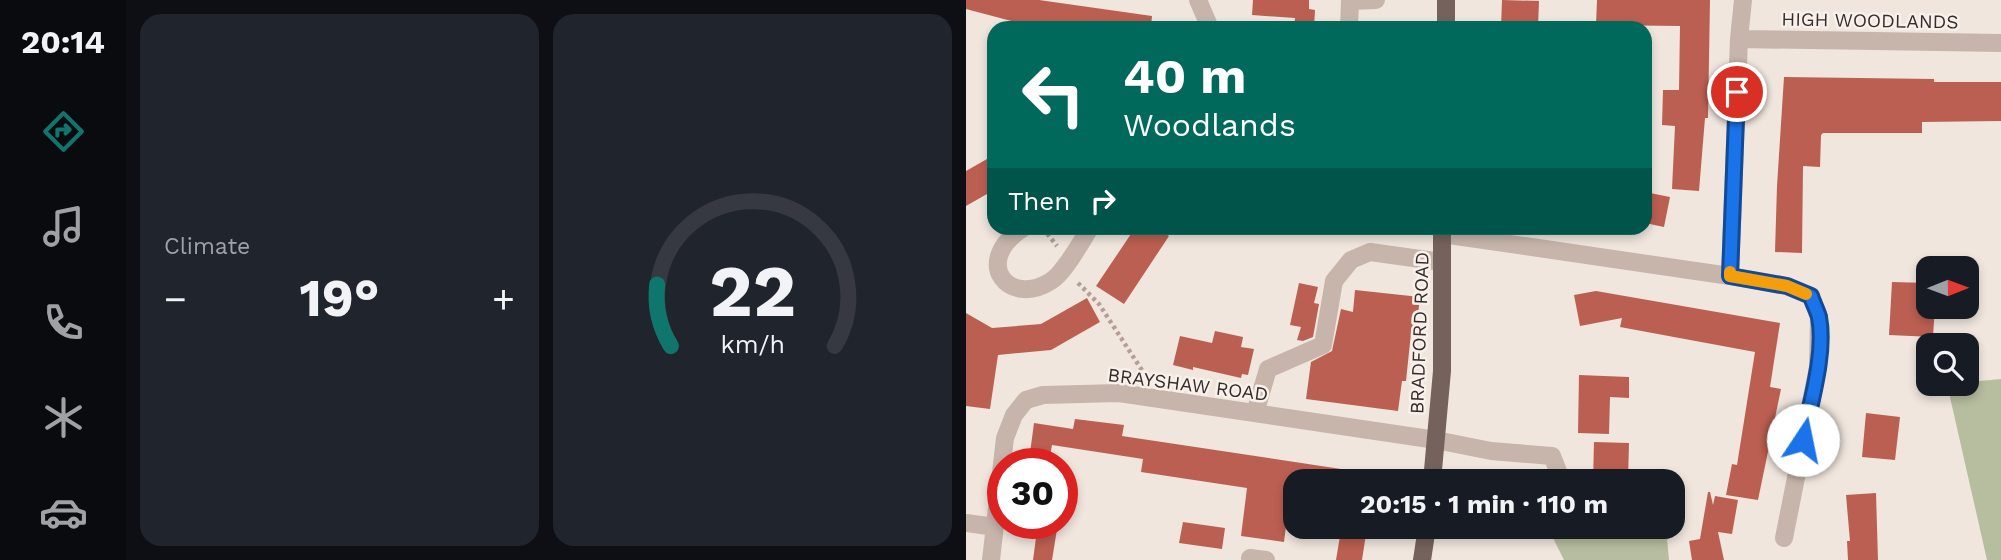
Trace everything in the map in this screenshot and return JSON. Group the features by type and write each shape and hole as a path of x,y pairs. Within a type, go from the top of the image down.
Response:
{"main road":[{"path":"1446,0 1446,21"},
{"name":"BRADFORD ROAD","path":"1433,469 1442,370 1442,235"},
{"path":"1422,560 1425,539"}],"street":[{"path":"1198,0 1207,21"},
{"path":"1349,21 1350,1 1376,0"},
{"path":"1730,276 1739,39 1743,0"},
{"name":"HIGH WOODLANDS","path":"1739,39 2001,43"},
{"path":"1016,235 1003,247 996,260 999,276 1010,285 1037,287 1053,280 1085,235"},
{"path":"1468,235 1787,286 1811,296 1819,317 1818,367 1784,538"},
{"path":"1255,413 1268,369 1323,345 1334,281 1351,260 1370,252 1442,262"},
{"name":"BRAYSHAW ROAD","path":"1005,448 1014,415 1026,400 1043,395 1119,393 1436,440"},
{"name":"BRADFORD ROAD","path":"1436,440 1490,451 1552,456 1557,469"},
{"path":"966,523 987,526"},
{"name":"BRAYSHAW ROAD","path":"991,560 994,539"}],"path":[{"path":"1063,268 1099,304 1161,399"}],"green space":[{"path":"2001,379 2001,560 1987,560 1950,396 1979,396 1979,381"},
{"path":"1554,539 1667,539 1669,560 1564,560"}],"building":[{"path":"966,0 1039,0 1152,16 1152,21 1012,21 966,9"},
{"path":"1253,0 1309,0 1309,9 1315,10 1314,21 1252,15"},
{"path":"1502,0 1539,1 1538,21 1501,21"},
{"path":"1597,0 1710,0 1708,118 1705,118 1699,191 1672,189 1675,126 1662,125 1663,90 1679,90 1680,26 1652,26 1652,21 1596,21"},
{"path":"1784,77 2001,82 2001,121 1922,122 1922,133 1823,133 1820,167 1803,166 1802,253 1775,252"},
{"path":"987,159 987,194 966,206 966,171"},
{"path":"1652,193 1670,197 1664,227 1652,224"},
{"path":"1130,235 1169,236 1124,304 1096,286"},
{"path":"1892,282 1916,283 1916,319 1934,319 1933,333 1916,333 1916,336 1889,335"},
{"path":"1299,283 1318,287 1314,303 1319,304 1313,337 1303,341 1297,340 1301,327 1290,325"},
{"path":"1355,290 1420,297 1416,333 1411,333 1406,381 1402,381 1398,411 1306,399 1311,362 1332,351 1341,309 1353,312"},
{"path":"1596,291 1780,323 1770,387 1781,389 1758,500 1726,495 1732,464 1737,465 1755,352 1620,327 1622,318 1580,326 1574,295"},
{"path":"1087,298 1100,322 1051,350 998,355 990,409 966,406 966,313 992,328 1041,324"},
{"path":"1215,331 1243,337 1241,347 1254,349 1248,375 1242,374 1241,378 1173,365 1180,336 1212,343"},
{"path":"1579,375 1629,377 1629,398 1610,397 1609,434 1578,433"},
{"path":"1866,413 1900,417 1895,460 1862,457"},
{"path":"1075,419 1124,425 1122,436 1341,469 1283,469 1284,542 1241,536 1247,488 1141,472 1143,459 1052,445 1051,448 1031,448 1034,423 1073,429"},
{"path":"1594,442 1629,443 1628,469 1593,469"},
{"path":"1708,492 1713,505 1715,496 1738,500 1732,534 1718,532 1724,560 1692,560 1689,541 1700,539"},
{"path":"1876,493 1878,560 1848,560 1847,541 1850,541 1846,495"},
{"path":"1183,522 1225,528 1222,549 1179,543"},
{"path":"1036,539 1055,539 1052,560 1033,560"},
{"path":"1340,539 1365,539 1362,560 1336,560"}],"slow traffic":[{"path":"1730,272 1730,276 1787,286 1806,294"}],"route":[{"path":"1737,92 1730,276 1787,286 1811,296 1819,317 1818,367 1803,440"}]}
